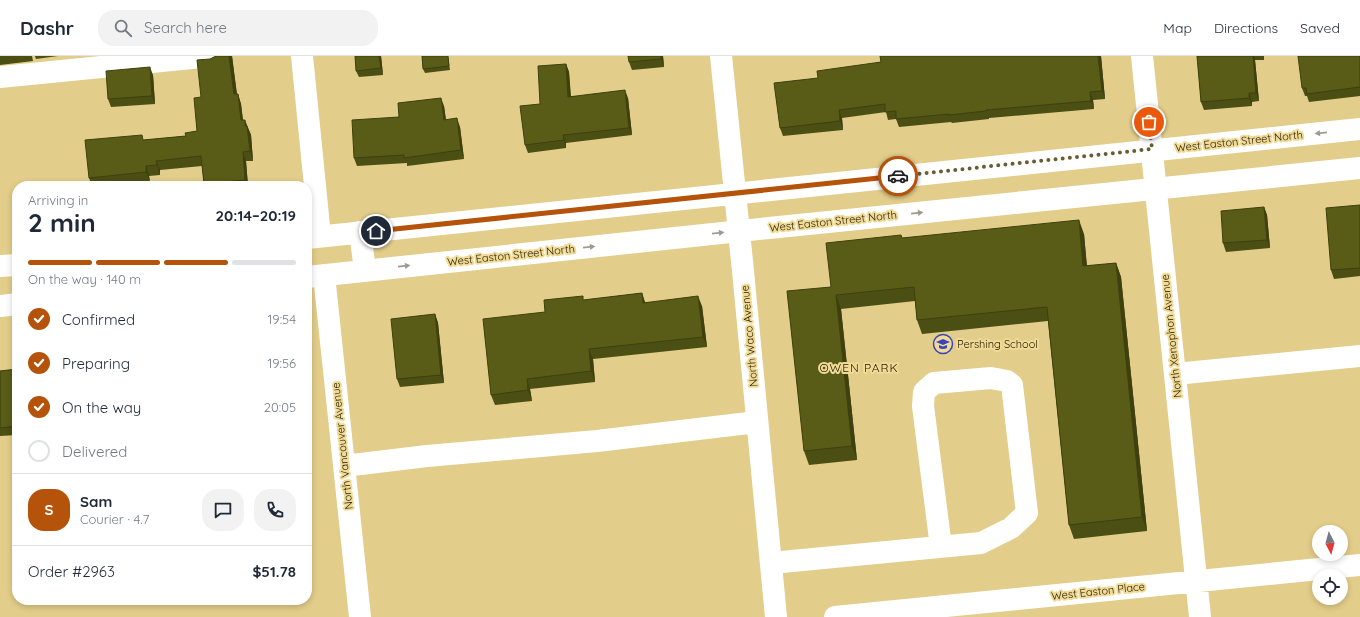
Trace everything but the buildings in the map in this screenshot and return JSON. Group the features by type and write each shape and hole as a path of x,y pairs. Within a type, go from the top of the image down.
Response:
{"street":[{"path":"0,77 212,56"},
{"path":"302,56 310,181"},
{"name":"North Waco Avenue","path":"721,56 776,617"},
{"name":"North Xenophon Avenue","path":"1142,56 1200,617"},
{"name":"West Easton Street North","path":"313,237 1152,149 1360,129"},
{"name":"West Easton Street North","path":"316,276 739,231 1360,168"},
{"path":"312,221 313,237"},
{"path":"360,232 365,270"},
{"path":"0,266 12,265"},
{"name":"North Vancouver Avenue","path":"316,276 344,466 360,617"},
{"path":"0,306 12,305"},
{"path":"1175,374 1360,356"},
{"path":"771,563 941,547 981,543 1011,528 1027,513 1012,385 1007,381 991,378 934,383 924,392 923,406 941,547"},
{"path":"344,466 427,456 596,441 757,422"},
{"name":"West Easton Place","path":"835,617 1360,565"}],"way so far":[{"path":"898,176 1152,149 1149,122"}],"place":[{"name":"Pershing School","path":"943,344"}],"district":[{"name":"OWEN PARK","path":"859,368"}],"route":[{"path":"376,231 898,176"}]}
